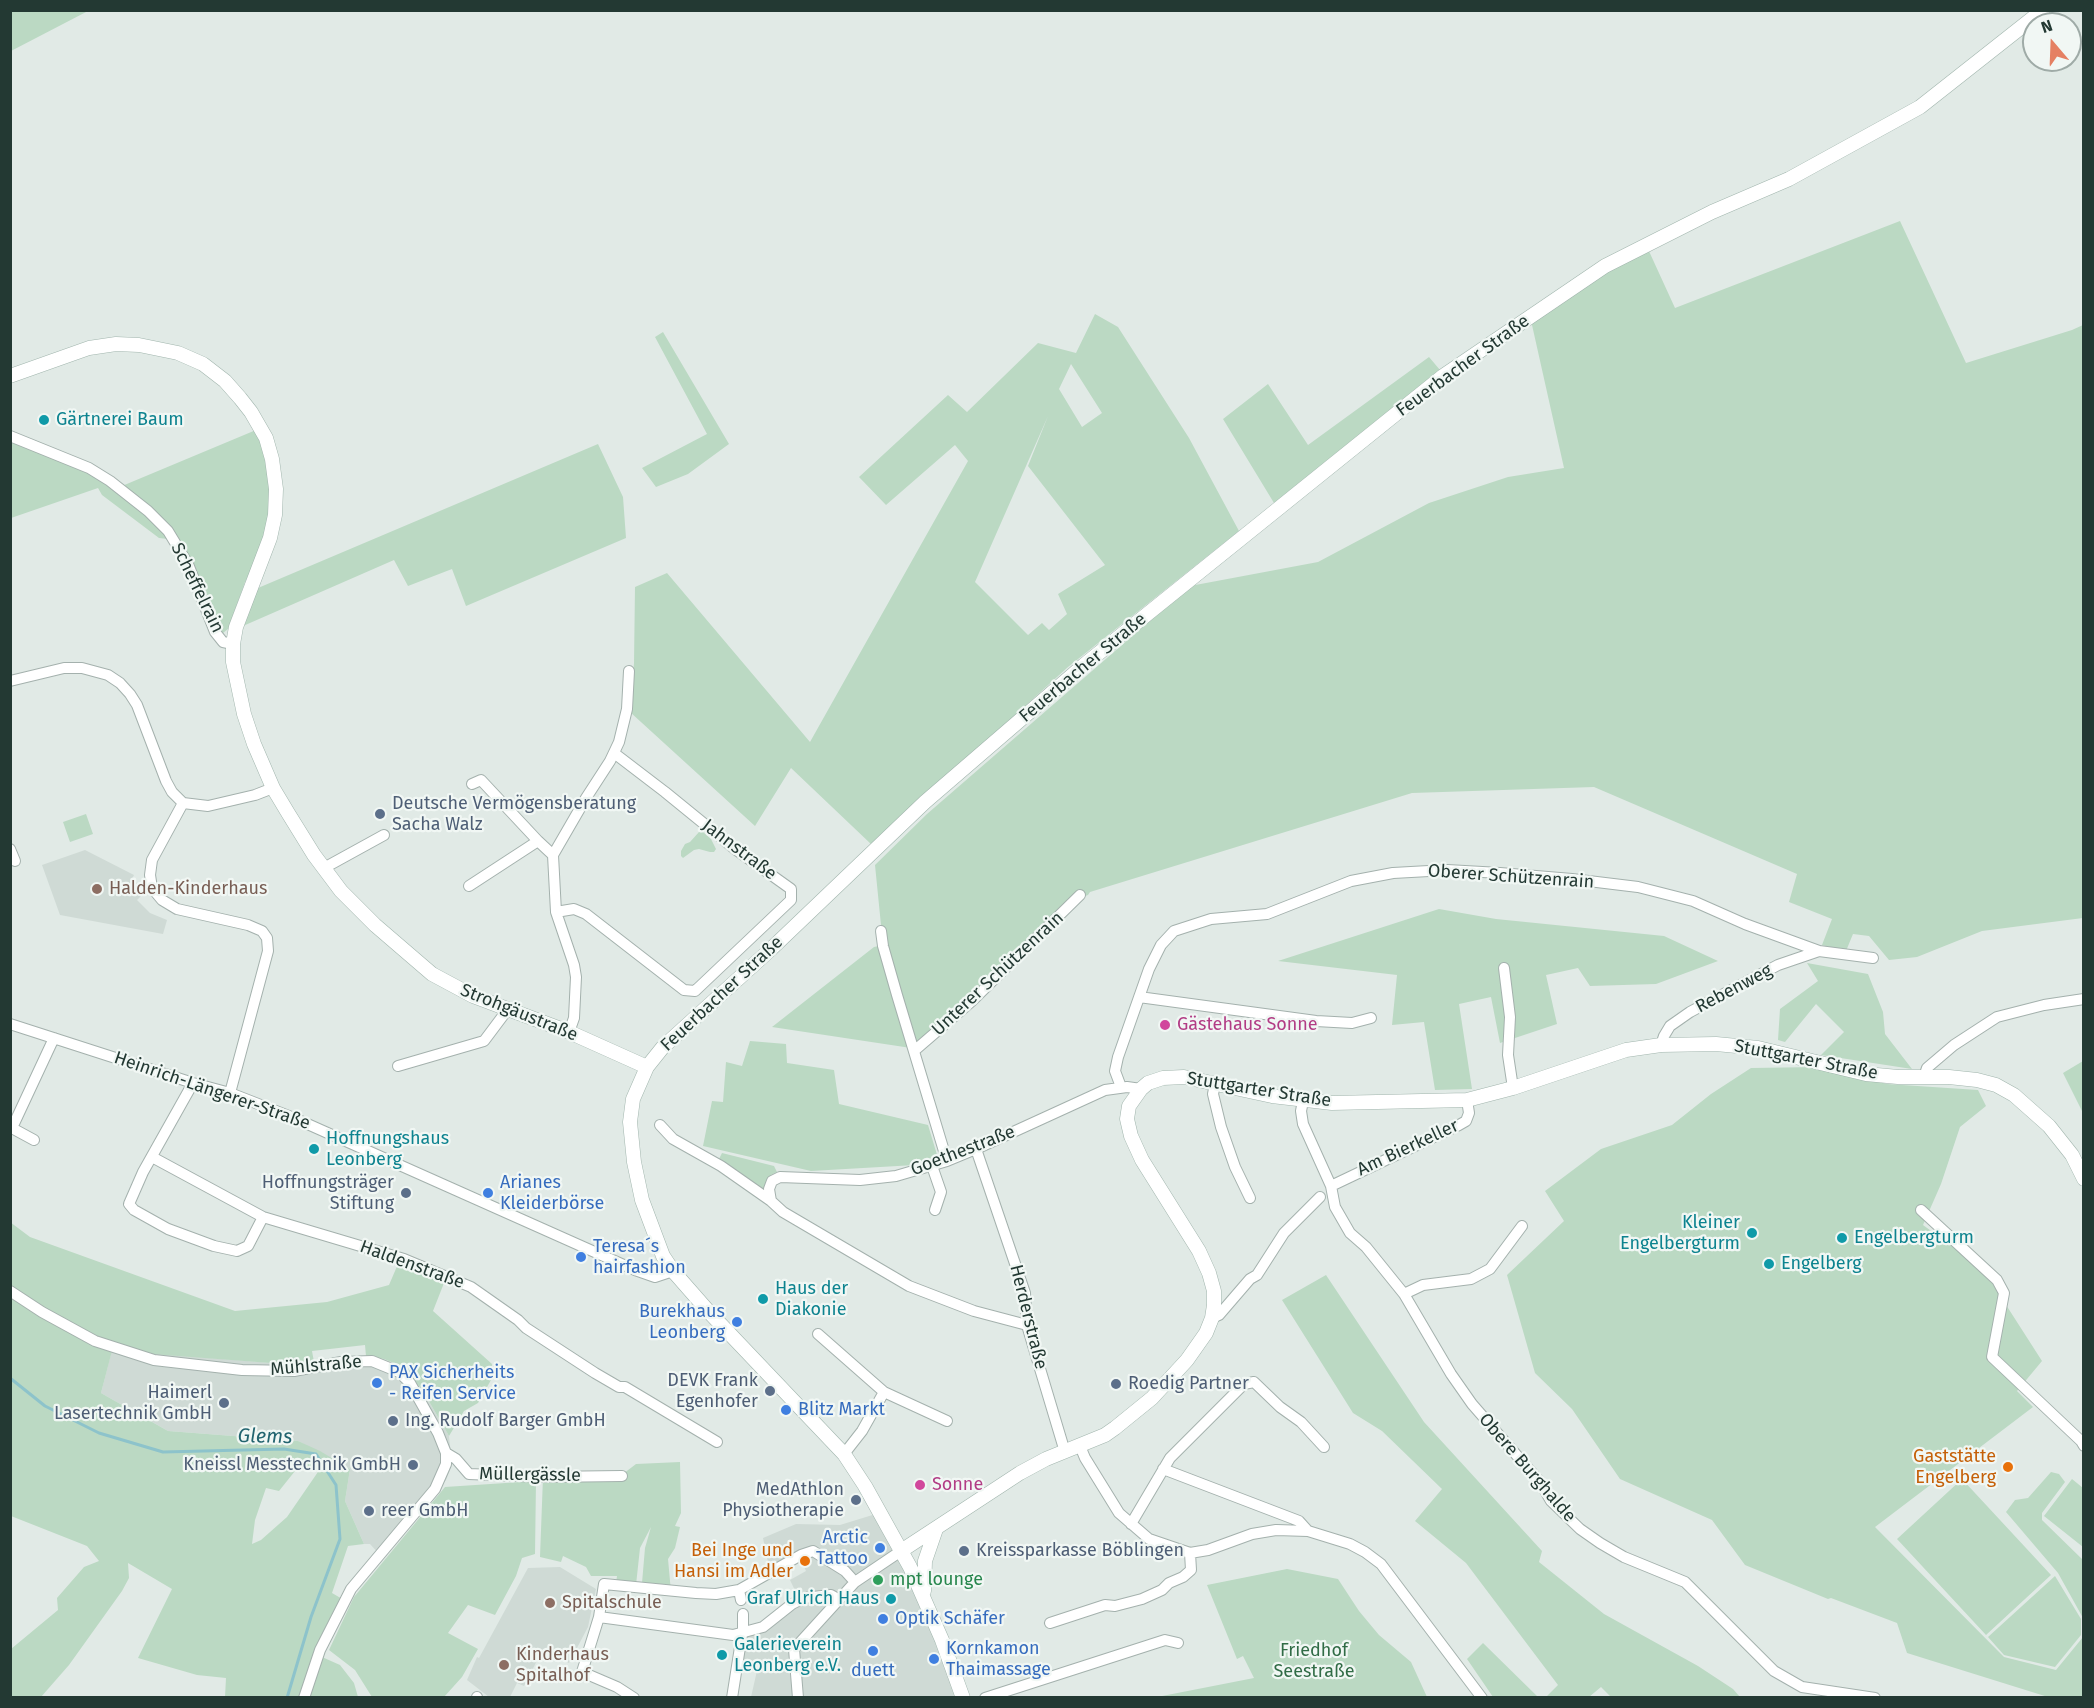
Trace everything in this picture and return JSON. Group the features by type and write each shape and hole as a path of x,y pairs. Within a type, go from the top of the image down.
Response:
{"main road":[{"name":"Feuerbacher Straße","path":"963,1698 924,1596 901,1551 844,1454 673,1271 653,1234 642,1200 634,1162 630,1122 633,1099 647,1067 663,1047 771,949 925,802 1084,665 1443,376 1605,266 1712,212 1789,178 1920,108 2043,10"},
{"name":"Strohgäustraße","path":"10,376 89,348 116,344 139,345 178,353 203,364 225,381 251,412 266,438 272,459 276,489 275,515 270,538 243,606 233,644 236,678 244,714 273,788 341,891 375,925 423,967 473,996 570,1032 647,1067"},
{"name":"Stuttgarter Straße","path":"1141,1089 1148,1083 1163,1078 1184,1077 1303,1101 1364,1103 1467,1100 1513,1088 1626,1050 1661,1045 1716,1044 1758,1048 1866,1074 1977,1080 1996,1085 2014,1095 2049,1126 2066,1146 2084,1179"},
{"path":"901,1551 1020,1473 1115,1428 1152,1398 1206,1334 1212,1318 1214,1291 1209,1273 1199,1251 1142,1160 1131,1136 1127,1119 1129,1106 1141,1089"},
{"path":"924,1596 925,1561 936,1529"}],"street":[{"name":"Scheffelrain","path":"10,436 89,468 110,481 148,512 168,531 188,564 215,632 223,642 233,644"},
{"path":"10,681 64,668 81,668 108,675 120,683 137,705 166,781 172,792 183,803 208,806 255,795 273,788"},
{"path":"570,1032 574,1018 576,976 556,912 553,855 614,753 627,709 629,671"},
{"name":"Jahnstraße","path":"556,912 574,909 586,914 684,990 694,991 791,900 791,889 735,849 614,753"},
{"path":"472,784 482,780 553,855"},
{"path":"183,803 152,860 150,875 152,888 162,900 177,909 248,925 262,931 267,938 268,951 230,1093"},
{"path":"324,868 384,835"},
{"path":"469,886 538,841"},
{"path":"10,849 15,861"},
{"name":"Oberer Schützenrain","path":"1121,1087 1115,1071 1118,1057 1149,969 1161,945 1174,931 1212,919 1267,914 1351,881 1393,873 1447,870 1500,873 1638,887 1693,901 1745,924 1820,951 1873,958"},
{"name":"Unterer Schützenrain","path":"914,1051 972,1001 1080,895"},
{"name":"Unterer Schützenrain","path":"881,931 886,956 947,1161"},
{"name":"Rebenweg","path":"1661,1045 1671,1026 1690,1012 1778,965 1820,951"},
{"path":"1504,968 1510,1017 1508,1055 1513,1088"},
{"path":"1139,997 1316,1022 1352,1023 1371,1018"},
{"path":"1923,1077 1927,1068 1954,1045 1997,1017 2044,1005 2084,999"},
{"path":"398,1066 484,1041 508,1009"},
{"name":"Heinrich-Längerer-Straße","path":"10,1024 230,1093 351,1142 635,1270 656,1277 673,1271"},
{"path":"34,1140 11,1128 54,1038"},
{"path":"193,1083 142,1173 129,1204 134,1210 168,1229 214,1246 237,1251 248,1246 263,1217"},
{"path":"1215,1084 1213,1094 1221,1127 1235,1167 1250,1198"},
{"name":"Goethestraße","path":"774,1205 768,1189 772,1181 780,1177 860,1180 896,1176 947,1161 1105,1090 1121,1087 1141,1089"},
{"name":"Am Bierkeller","path":"1331,1186 1337,1181 1466,1121 1469,1113 1467,1100"},
{"name":"Obere Burghalde","path":"1303,1101 1301,1111 1303,1124 1331,1186 1335,1207 1350,1233 1366,1247 1404,1294 1450,1374 1472,1404 1540,1482 1551,1501 1580,1529 1624,1557 1685,1582 1774,1671 1802,1686 1875,1698"},
{"path":"660,1125 673,1139 721,1166 774,1205 909,1286 974,1311 1027,1324"},
{"name":"Herderstraße","path":"976,1149 1025,1293 1027,1324 1065,1452"},
{"name":"Haldenstraße","path":"152,1157 263,1217 404,1259 471,1287 526,1328 595,1373 717,1442"},
{"path":"932,1166 941,1192 935,1210"},
{"path":"1212,1318 1219,1315 1250,1279 1257,1275 1284,1233 1320,1197"},
{"path":"1921,1210 1997,1280 2004,1293 1992,1357 2084,1446"},
{"path":"1404,1294 1423,1285 1472,1279 1490,1269 1522,1226"},
{"name":"Mühlstraße","path":"10,1291 42,1312 95,1341 153,1360 242,1370 284,1371 342,1362 372,1361 384,1364 399,1372 410,1383 425,1407 446,1453"},
{"path":"818,1334 884,1392 947,1420"},
{"path":"1131,1524 1176,1451 1244,1384 1254,1382 1280,1407 1301,1422 1324,1447"},
{"path":"844,1454 862,1431 884,1392"},
{"path":"1080,1446 1119,1513 1149,1539 1190,1553 1209,1551 1252,1534 1276,1530 1308,1531 1350,1544 1365,1552 1381,1564 1482,1698"},
{"path":"304,1698 320,1650 344,1600 435,1489 446,1464 446,1453"},
{"name":"Müllergässle","path":"446,1453 456,1459 469,1474 543,1477 622,1476"},
{"path":"1163,1469 1299,1521 1308,1531"},
{"path":"634,1698 614,1692 582,1672 599,1617 604,1584 709,1594 738,1592 801,1555 813,1551 818,1552 845,1571 855,1582"},
{"path":"798,1698 794,1649 855,1582 901,1551"},
{"path":"1050,1623 1105,1605 1115,1606 1142,1599 1162,1590 1191,1570 1190,1553"},
{"path":"599,1617 733,1635 763,1627 792,1604 804,1598 831,1594 838,1599"},
{"path":"732,1698 743,1614"},
{"path":"985,1698 1165,1640 1178,1643"}],"shaded area":[{"name":"Halden-Kinderhaus","path":"85,850 134,875 131,881 141,884 143,894 137,900 150,913 167,920 163,934 60,915 42,865"},
{"path":"112,1350 297,1365 366,1356 384,1359 403,1367 423,1391 449,1436 452,1465 446,1480 380,1555 370,1544 364,1544 345,1501 350,1469 298,1441 168,1431 101,1393"},
{"path":"879,1513 963,1697 751,1697 759,1662 740,1661 744,1638 801,1603 790,1580 806,1571 801,1560 770,1572 763,1538 796,1524 840,1525"},
{"name":"Spitalschule","path":"560,1567 596,1589 588,1627 569,1663 543,1649 524,1686 517,1683 510,1697 489,1697 467,1680 477,1657 479,1658 528,1568"}],"green space":[{"path":"11,10 88,10 88,11 11,51"},
{"path":"1900,221 1966,363 2083,325 2083,918 1982,931 1917,957 1889,960 1869,936 1853,934 1846,951 1822,945 1832,919 1789,902 1797,874 1594,787 1412,793 1090,892 1077,899 911,1048 772,1027 874,947 883,945 875,865 927,814 1190,586 1318,562 1429,503 1508,477 1564,468 1530,316 1648,249 1675,308"},
{"path":"1095,314 1118,327 1189,438 1239,531 1068,667 872,845 791,768 755,826 630,712 634,663 635,587 667,573 810,742 968,461 955,445 886,505 859,477 948,395 967,412 1038,343 1076,353","holes":["1071,364 1102,413 1082,427 1059,389","1048,416 1028,466 1105,565 1058,594 1067,614 1049,630 1042,623 1028,635 975,582"]},
{"path":"663,332 729,444 688,474 656,487 642,468 707,434 655,337"},
{"path":"1429,357 1440,370 1274,503 1223,419 1268,384 1308,445"},
{"path":"256,430 263,444 271,500 261,552 245,582 228,629 223,633 218,630 187,555 122,486"},
{"path":"10,442 87,472 107,484 146,511 168,539 159,538 102,495 98,488 11,518"},
{"path":"598,444 623,497 626,538 466,606 452,569 408,586 394,560 243,626 258,588"},
{"path":"86,814 93,834 70,842 63,822"},
{"path":"699,832 703,832 711,839 716,849 714,852 694,850 683,858 681,851 685,844"},
{"path":"1439,909 1496,919 1664,936 1718,961 1656,984 1590,986 1578,968 1546,975 1557,1024 1500,1043 1491,997 1459,1004 1472,1089 1435,1090 1424,1022 1392,1025 1397,975 1278,961"},
{"path":"1807,963 1868,974 1883,1012 1885,1034 1912,1069 1821,1055 1844,1032 1816,1004 1785,1042 1778,1040 1780,1009 1818,981"},
{"path":"750,1041 786,1044 787,1063 834,1070 839,1104 928,1125 938,1158 915,1165 811,1171 703,1146 712,1101 723,1102 726,1062 742,1066"},
{"path":"2083,1061 2083,1113 2063,1073"},
{"path":"1818,1067 1887,1084 1978,1090 1986,1106 1960,1127 1941,1184 1923,1225 1983,1269 2042,1361 2017,1391 2033,1407 1875,1527 2004,1657 2056,1670 2083,1637 2083,1696 2080,1698 2048,1697 1907,1653 1897,1623 1831,1598 1828,1599 1745,1565 1712,1520 1620,1479 1572,1409 1535,1373 1507,1275 1564,1221 1545,1191 1601,1149 1672,1125 1711,1094 1751,1068"},
{"path":"722,1153 774,1166 777,1172 771,1175 765,1190 761,1192 718,1161"},
{"path":"10,1222 30,1237 235,1311 327,1302 389,1285 398,1264 444,1283 433,1311 492,1364 491,1380 478,1403 464,1411 449,1436 423,1391 403,1367 384,1359 366,1356 365,1345 312,1351 314,1362 297,1365 112,1351 101,1393 168,1431 298,1441 350,1469 345,1501 364,1544 348,1546 332,1593 344,1600 301,1697 225,1697 226,1678 197,1675 138,1658 172,1589 128,1563 129,1578 122,1591 69,1665 41,1697 11,1697 11,1649 58,1610 57,1598 84,1567 99,1561 87,1546 11,1516","holes":["283,1467 320,1469 287,1517 261,1540 252,1544 255,1520 266,1488 279,1491 295,1471"]},
{"path":"1326,1275 1424,1422 1542,1551 1539,1562 1604,1614 1698,1666 1733,1689 1740,1697 1611,1697 1601,1687 1589,1697 1546,1697 1558,1685 1466,1563 1415,1521 1442,1489 1382,1431 1353,1413 1282,1300"},
{"path":"680,1462 681,1513 675,1526 680,1527 675,1548 668,1559 671,1592 642,1583 645,1548 651,1527 640,1548 636,1585 616,1583 617,1576 591,1576 586,1567 563,1556 561,1562 540,1557 543,1477 619,1477 636,1464"},
{"path":"2051,1472 2059,1474 2065,1482 2042,1513 2042,1520 2083,1560 2083,1618 2058,1573 2006,1512 2015,1500 2028,1498"},
{"path":"1962,1479 2051,1575 1986,1635 1897,1539"},
{"path":"2072,1479 2083,1488 2083,1547 2044,1516"},
{"path":"536,1481 535,1554 522,1558 516,1576 495,1615 468,1605 448,1633 478,1649 462,1677 444,1697 372,1697 355,1670 329,1650 354,1597 445,1487"},
{"name":"Friedhof Seestraße","path":"1287,1569 1338,1579 1359,1611 1379,1635 1411,1662 1427,1697 1157,1697 1254,1678 1243,1656 1237,1659 1207,1585"},
{"path":"2055,1576 2081,1619 2081,1635 2055,1667 2004,1655 1988,1637"},
{"path":"1483,1643 1538,1697 1493,1697 1467,1659"},
{"path":"322,1657 340,1665 354,1683 358,1697 306,1698"}],"waterway":[{"name":"Glems","path":"10,1378 45,1406 99,1433 163,1452 284,1449 316,1454 336,1485 340,1539 311,1617 287,1698"}],"place":[{"name":"Gärtnerei Baum","path":"44,420"},
{"name":"Deutsche Vermögensberatung Sacha Walz","path":"380,814"},
{"name":"Halden-Kinderhaus","path":"97,889"},
{"name":"Gästehaus Sonne","path":"1165,1025"},
{"name":"Hoffnungshaus Leonberg","path":"314,1149"},
{"name":"Hoffnungsträger Stiftung","path":"406,1193"},
{"name":"Arianes Kleiderbörse","path":"488,1193"},
{"name":"Kleiner Engelbergturm","path":"1752,1233"},
{"name":"Engelbergturm","path":"1842,1238"},
{"name":"Teresa´s hairfashion","path":"581,1257"},
{"name":"Engelberg","path":"1769,1264"},
{"name":"Haus der Diakonie","path":"763,1299"},
{"name":"Burekhaus Leonberg","path":"737,1322"},
{"name":"PAX Sicherheits - Reifen Service","path":"377,1383"},
{"name":"Roedig Partner","path":"1116,1384"},
{"name":"DEVK Frank Egenhofer","path":"770,1391"},
{"name":"Haimerl Lasertechnik GmbH","path":"224,1403"},
{"name":"Blitz Markt","path":"786,1410"},
{"name":"Ing. Rudolf Barger GmbH","path":"393,1421"},
{"name":"Kneissl Messtechnik GmbH","path":"413,1465"},
{"name":"Gaststätte Engelberg","path":"2008,1467"},
{"name":"Sonne","path":"920,1485"},
{"name":"MedAthlon Physiotherapie","path":"856,1500"},
{"name":"reer GmbH","path":"369,1511"},
{"name":"Arctic Tattoo","path":"880,1548"},
{"name":"Kreissparkasse Böblingen","path":"964,1551"},
{"name":"Bei Inge und Hansi im Adler","path":"805,1561"},
{"name":"mpt lounge","path":"878,1580"},
{"name":"Graf Ulrich Haus","path":"891,1599"},
{"name":"Spitalschule","path":"550,1603"},
{"name":"Optik Schäfer","path":"883,1619"},
{"name":"duett","path":"873,1651"},
{"name":"Galerieverein Leonberg e.V.","path":"722,1655"},
{"name":"Kornkamon Thaimassage","path":"934,1659"},
{"name":"Kinderhaus Spitalhof","path":"504,1665"}]}
